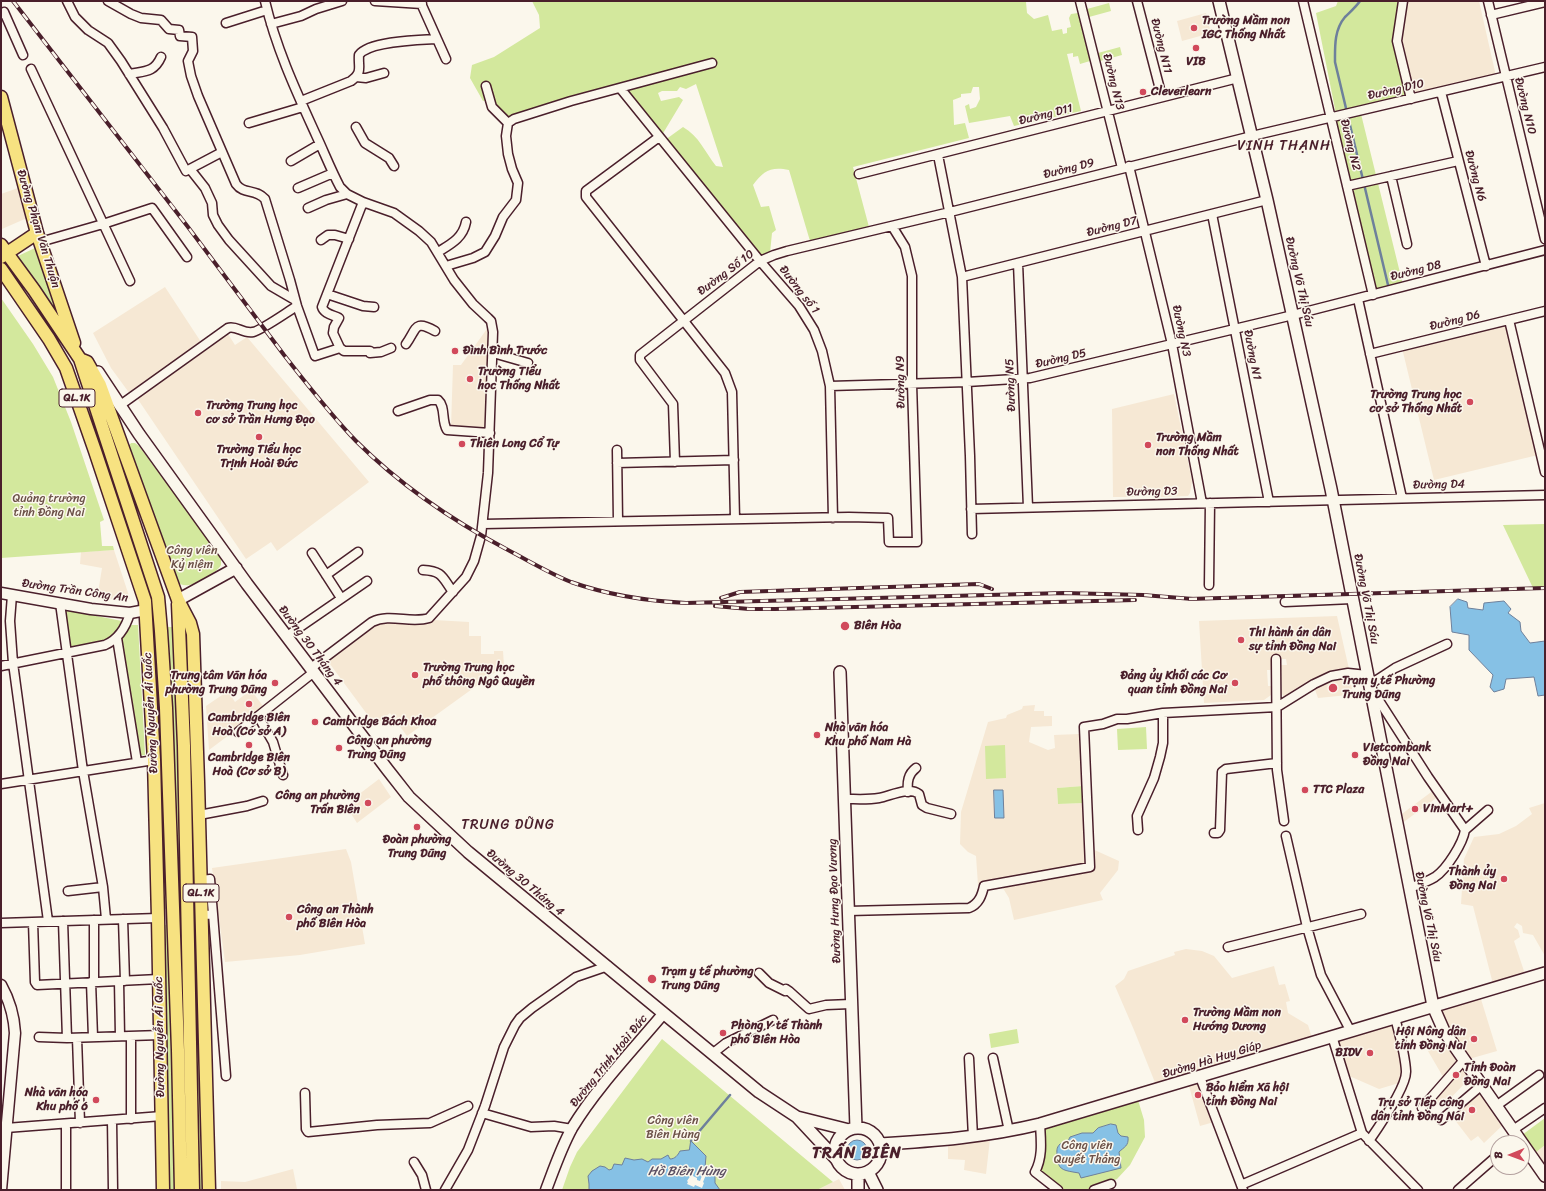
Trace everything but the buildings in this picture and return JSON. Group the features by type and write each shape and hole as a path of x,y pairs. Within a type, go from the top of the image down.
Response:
{"main road":[{"name":"Đường Võ Thị Sáu","path":"1219,1 1267,200 1333,500 1433,1006 1444,1031 1482,1085 1514,1135"},
{"name":"Đường Phạm Văn Thuận","path":"1,97 38,237 84,361"},
{"path":"2,253 38,237"},
{"name":"Đường Nguyễn Ái Quốc","path":"2,253 14,264 34,290 98,379 115,409 178,600 190,623 192,634 201,880 207,914 209,1190"},
{"name":"Đường Nguyễn Ái Quốc","path":"1,269 49,339 66,368 142,589 146,610 154,760 161,1035 163,1190"},
{"name":"Đường Nguyễn Ái Quốc","path":"84,361 157,592 160,608 166,708 172,917 178,1050 181,1190"},
{"name":"Đường 30 Tháng 4","path":"115,409 387,769 414,802 451,837 506,884 608,966 663,1014 759,1092 797,1117 837,1160"},
{"path":"146,610 160,608 178,600 236,568"},
{"name":"Đường Nguyễn Ái Quốc","path":"178,600 184,746 193,1190"},
{"name":"Đường Hưng Đạo Vương","path":"840,672 852,1004 852,1129"},
{"path":"158,918 207,914"},
{"name":"Đường Hà Huy Giáp","path":"880,1144 973,1137 1040,1124 1200,1077 1350,1030 1545,973"},
{"name":"Đường 30 Tháng 4","path":"797,1117 852,1129"},
{"path":"852,1129 864,1129 871,1132 877,1137 880,1144 881,1151 879,1162 875,1167 863,1173 845,1170 837,1160 835,1153 837,1143 843,1134 852,1129"},
{"name":"Đường Võ Thị Sáu","path":"1530,1156 1545,1176"},
{"path":"858,1190 863,1173"},
{"path":"863,1173 876,1190"}],"street":[{"path":"67,1 75,18 88,30 108,43 121,61 163,128 186,171 222,152"},
{"path":"108,1 131,14 142,18 161,20 168,29 179,30 180,36 192,37 193,51 188,61 191,76 222,152 239,187 244,190 257,193 265,199 296,303 315,356 340,348"},
{"path":"238,732 372,622 378,619 386,618 429,618 466,577 472,566 480,541 483,524 487,489 490,432 490,393 493,353 493,332 491,321 460,288 431,242 399,216 363,202 347,194 340,187 302,104 271,24 265,1"},
{"path":"271,24 301,16 316,9 342,1"},
{"path":"375,1 421,3 446,60"},
{"name":"Đường N13","path":"1080,1 1108,111 1126,167"},
{"name":"Đường N11","path":"1137,1 1162,97"},
{"name":"Đường N2","path":"1303,1 1374,294"},
{"path":"1403,1 1397,41 1411,99"},
{"name":"Đường N10","path":"1488,1 1545,239"},
{"path":"1491,15 1545,2"},
{"path":"226,23 267,10"},
{"path":"1,14 4,12 23,55"},
{"path":"249,123 302,104 351,81 356,77 359,70 359,55 367,48 395,43 437,39"},
{"path":"129,74 157,66 160,57"},
{"path":"446,266 473,258 485,252 495,236 503,218 516,200 518,183 508,154 506,136 508,124 514,119 712,63"},
{"name":"Đường D10","path":"1252,136 1545,67"},
{"path":"31,69 130,281"},
{"path":"356,77 366,78 384,73"},
{"name":"Đường D11","path":"859,174 1238,78"},
{"path":"486,86 492,107 508,124"},
{"name":"Đường số 1","path":"620,88 760,261 799,306 814,330 822,351 830,386 833,518"},
{"name":"Đường N6","path":"1440,92 1486,266"},
{"path":"356,127 364,143 389,158 394,166"},
{"name":"Đường D9","path":"892,226 1252,136"},
{"path":"659,137 586,191 586,197 721,367 728,381 732,398 735,519"},
{"path":"291,161 320,144"},
{"path":"938,155 962,277 972,534"},
{"path":"1347,186 1458,161"},
{"name":"Đường N3","path":"1126,167 1145,230 1172,344 1206,503 1209,585"},
{"path":"190,169 205,188 212,203 213,215 218,225 233,244 271,286 296,303"},
{"path":"298,188 333,174"},
{"path":"1390,176 1407,244"},
{"path":"308,208 326,200 347,194"},
{"name":"Đường D7","path":"962,277 1267,200"},
{"path":"363,202 322,307 326,313 339,318 334,327 333,333 340,348 344,351 381,352 391,348"},
{"path":"38,237 103,224 152,208 187,257"},
{"name":"Đường N1","path":"1212,214 1269,502"},
{"path":"438,252 458,239 464,230 466,222"},
{"name":"Đường Số 10","path":"675,462 673,404 640,360 640,355 760,261 787,251 892,226"},
{"name":"Đường N9","path":"833,518 888,518 888,542 917,542 912,384 912,276 905,247 892,226"},
{"path":"321,240 328,235 349,239"},
{"name":"Đường D8","path":"1293,315 1545,250"},
{"name":"Đường N5","path":"1018,263 1028,507"},
{"path":"327,294 355,304 374,308"},
{"path":"1358,299 1402,498"},
{"path":"115,409 228,328 234,327 243,332 252,332 296,303"},
{"name":"Đường D6","path":"1370,354 1545,311"},
{"name":"Đường D5","path":"830,386 967,382 1038,377 1293,315"},
{"path":"1509,320 1545,472"},
{"path":"406,344 418,326 424,325 435,331"},
{"path":"493,353 528,362"},
{"path":"398,411 430,400 438,400 442,403 447,430 490,432"},
{"path":"617,450 618,521"},
{"path":"617,463 734,460"},
{"name":"Đường D4","path":"1333,500 1545,495"},
{"name":"Đường D3","path":"971,509 1333,500"},
{"path":"483,524 833,518"},
{"path":"326,575 358,552"},
{"path":"312,553 341,598"},
{"path":"423,570 436,571 453,592"},
{"path":"287,636 367,581"},
{"name":"Đường Trần Công An","path":"1,593 92,609 130,613 146,610"},
{"path":"12,596 10,621 13,663 48,921"},
{"path":"1285,602 1352,599"},
{"path":"60,603 83,771 103,888 106,919"},
{"path":"1,666 105,645 117,638 125,626 130,613"},
{"path":"117,638 137,762"},
{"path":"1368,680 1447,644"},
{"path":"1276,659 1276,763 1284,821"},
{"path":"848,911 969,908 980,899 984,886 1090,867 1084,727 1103,724 1117,719 1127,719 1163,713 1277,707 1314,684 1331,676 1348,673 1368,680 1428,777 1451,807 1465,830"},
{"path":"1138,830 1137,816 1154,778 1163,742 1163,713"},
{"path":"258,716 273,742 283,775"},
{"path":"1,784 154,760"},
{"path":"1214,833 1218,833 1220,830 1222,772 1226,769 1276,763"},
{"path":"908,792 908,780 913,770 916,768"},
{"path":"845,799 881,798 890,794 917,792 922,805 951,814"},
{"path":"199,815 247,806 263,801"},
{"path":"1409,888 1422,884 1437,876 1457,850 1464,836 1465,830 1488,810"},
{"path":"1286,836 1307,927 1320,975 1350,1030"},
{"path":"68,891 103,888"},
{"path":"207,914 226,1076"},
{"path":"1228,947 1361,914"},
{"path":"1,922 158,918"},
{"path":"120,1036 123,919"},
{"path":"92,1037 94,920"},
{"path":"63,921 67,1038"},
{"path":"33,922 35,983 39,985 159,979"},
{"path":"445,1190 468,1150 482,1114 504,1047 520,1018 576,977 608,966"},
{"path":"759,973 769,983 785,991 786,989 809,1009 826,1005 852,1004"},
{"path":"1,985 12,1010 15,1033 1,1190"},
{"name":"Đường Trịnh Hoài Đức","path":"546,1190 556,1163 572,1129 598,1091 663,1014"},
{"path":"1369,1141 1386,1116 1397,1096 1406,1074 1395,1017"},
{"path":"712,1054 726,1043 773,1020"},
{"path":"39,1037 77,1038 161,1035"},
{"path":"131,1036 131,1119"},
{"path":"1332,1036 1362,1133 1418,1190"},
{"path":"77,1038 80,1122"},
{"path":"969,1058 973,1137"},
{"path":"993,1058 1009,1131"},
{"path":"1422,1108 1464,1060"},
{"path":"1496,1106 1539,1075"},
{"path":"1200,1077 1242,1188 1362,1133"},
{"path":"1441,1120 1482,1085"},
{"path":"305,1092 306,1129 308,1132 377,1125 430,1123 468,1106"},
{"path":"1517,1135 1545,1108"},
{"path":"482,1114 531,1127 554,1126 572,1129"},
{"path":"6,1128 162,1116"},
{"path":"112,1120 113,1190"},
{"path":"66,1124 66,1190"},
{"path":"1040,1124 1041,1156 1039,1165 1035,1172 1058,1190"},
{"path":"414,1162 422,1175 426,1190"},
{"path":"1458,1190 1490,1162"},
{"path":"1094,1190 1111,1184"}],"shaded area":[{"path":"1405,1 1479,1 1496,76 1413,96 1400,41"},
{"name":"Trường Mầm non IGC Thống Nhất","path":"1206,13 1211,33 1182,41 1177,21"},
{"path":"18,188 27,218 2,229 1,194"},
{"path":"165,287 201,342 130,394 111,368 93,333"},
{"name":"Trường Trung học cơ sở Thống Nhất","path":"1507,323 1538,455 1434,480 1402,348"},
{"name":"Trường Tiểu học Thống Nhất","path":"489,326 490,338 487,429 451,427 453,365 461,365"},
{"path":"228,334 235,345 247,337 369,482 277,551 271,542 246,559 137,398"},
{"name":"Trường Mầm non Thống Nhất","path":"1174,394 1192,481 1190,493 1188,496 1161,497 1158,492 1141,493 1137,497 1113,497 1112,409"},
{"path":"114,550 130,599 97,599 102,568 80,564 81,552"},
{"path":"1337,616 1349,669 1286,699 1282,694 1281,665 1287,665 1286,659 1271,659 1271,670 1267,670 1268,686 1271,686 1271,695 1264,700 1204,703 1199,621"},
{"name":"Trường Trung học phổ thông Ngô Quyền","path":"434,620 469,622 469,636 481,636 481,654 494,654 494,651 503,651 504,666 407,736 390,713 375,725 327,660 379,622"},
{"name":"Trạm y tế Phường Trung Dũng","path":"1342,677 1350,677 1352,689 1348,690 1348,695 1318,698 1314,687 1322,682"},
{"path":"251,690 263,706 247,719 249,720 209,750 206,706 228,691 235,702"},
{"path":"1035,705 1034,711 1044,711 1044,716 1052,716 1052,726 1031,727 1029,742 1048,750 1055,748 1054,735 1079,734 1083,786 1057,788 1058,804 1084,803 1088,866 978,885 976,856 968,852 960,844 961,812 988,722 1006,718 1007,715 1022,709 1023,706"},
{"name":"Công an phường Trấn Biên","path":"379,779 391,797 357,823 348,809 350,807 349,806 356,801 354,798"},
{"name":"VinMart+","path":"1434,790 1439,796 1401,824 1399,816"},
{"name":"Thành ủy Đồng Nai","path":"1545,803 1545,956 1533,935 1523,933 1522,926 1517,923 1514,927 1518,930 1520,937 1514,941 1525,974 1493,984 1473,906 1461,904 1464,859 1474,837 1499,834 1516,826 1532,814 1529,808"},
{"path":"1090,848 1119,861 1118,870 1100,893 1103,900 1014,920 1009,898 1001,885 1090,869"},
{"name":"Công an Thành phố Biên Hòa","path":"346,849 351,862 365,944 300,955 225,962 212,868"},
{"name":"Trường Mầm non Hướng Dương","path":"1186,949 1202,951 1214,956 1232,978 1274,966 1279,985 1285,984 1290,1001 1286,1002 1288,1013 1308,1025 1312,1038 1156,1085 1115,986 1124,979 1128,971 1175,955 1174,952"},
{"name":"Hội Nông dân tỉnh Đồng Nai","path":"1480,996 1497,1051 1469,1059 1447,1027 1439,1009"},
{"name":"BIDV","path":"1393,1022 1404,1071 1399,1083 1379,1089 1347,1075 1336,1039"},
{"name":"Tỉnh Đoàn Đồng Nai","path":"1445,1040 1471,1077 1441,1108 1432,1099 1446,1082 1428,1051"},
{"name":"Bảo hiểm Xã hội tỉnh Đồng Nai","path":"1199,1081 1214,1122 1200,1126 1189,1086"},
{"path":"1480,1090 1504,1124 1492,1135 1490,1135 1490,1137 1484,1143 1478,1136 1471,1141 1451,1115"},
{"path":"990,1139 986,1174 964,1170 965,1160 948,1159 948,1144"},
{"path":"1545,1145 1545,1168 1535,1153"},
{"path":"293,1169 297,1189 221,1190 221,1181 245,1182"},
{"path":"839,1179 845,1190 817,1190"}],"green space":[{"path":"532,1 1028,1 1026,2 1027,13 1034,19 1048,15 1052,31 1062,29 1063,34 1067,33 1067,28 1071,27 1069,18 1071,14 1078,13 1090,61 1080,64 1078,56 1073,57 1073,53 1067,54 1081,111 1014,126 1010,116 969,123 965,106 969,104 970,109 976,107 980,99 979,87 973,87 971,93 961,94 961,97 953,100 954,125 965,123 969,138 853,167 869,227 810,241 789,170 772,169 764,173 753,185 761,207 769,206 776,230 772,233 770,253 761,258 665,140 683,127 698,140 716,166 723,167 696,84 686,89 680,87 677,91 662,91 658,93 661,101 679,97 683,100 662,135 621,85 508,120 498,110 491,99 483,101 470,78 472,65 494,57 540,28 539,15"},
{"path":"1338,1 1400,1 1394,41 1408,97 1336,114 1316,13 1336,6"},
{"path":"1109,3 1111,11 1089,17 1087,9"},
{"path":"1120,47 1122,55 1100,61 1098,53"},
{"path":"1361,114 1403,285 1376,292 1331,121"},
{"path":"35,248 57,311 18,256"},
{"name":"Quảng trường tỉnh Đồng Nai","path":"1,298 33,344 53,377 71,422 104,520 100,522 102,546 113,546 114,550 1,558"},
{"name":"Công viên Kỷ niệm","path":"131,443 135,443 139,446 221,557 221,565 219,568 202,580 193,584 185,585 177,581 128,447"},
{"path":"1545,524 1545,588 1533,588 1503,525"},
{"path":"66,610 122,621 123,624 110,640 69,649"},
{"path":"129,625 138,625 145,755 138,756 120,638"},
{"path":"165,627 175,627 183,903 176,903"},
{"path":"152,634 157,634 168,909 162,909"},
{"path":"184,635 188,635 197,904 192,904"},
{"path":"1146,727 1147,749 1118,750 1117,729"},
{"path":"1005,745 1006,778 986,779 985,746"},
{"path":"1083,786 1084,803 1058,804 1057,788"},
{"path":"192,924 197,924 204,1190 198,1190"},
{"path":"163,925 168,925 173,1030 176,1190 167,1190"},
{"path":"1017,1029 1019,1043 991,1048 989,1034"},
{"name":"Công viên Biên Hùng","path":"662,1039 833,1182 817,1190 562,1190 577,1152"},
{"name":"Công viên Quyết Thắng","path":"1138,1100 1144,1120 1145,1137 1130,1165 1117,1179 1090,1190 1061,1190 1037,1171 1042,1128"},
{"path":"1545,1118 1545,1145 1535,1153 1530,1146 1530,1135 1522,1135"}],"water":[{"path":"1458,599 1467,602 1468,608 1483,610 1484,603 1504,601 1511,609 1508,613 1520,622 1521,631 1530,643 1545,641 1545,695 1538,696 1534,677 1506,679 1504,689 1494,692 1490,687 1493,675 1469,650 1469,635 1452,632 1450,607"},
{"path":"994,790 1003,790 1004,818 995,818"},
{"path":"1111,1124 1116,1125 1118,1133 1121,1136 1128,1137 1127,1144 1119,1152 1121,1168 1081,1178 1079,1173 1061,1168 1058,1164 1057,1151 1060,1144 1067,1143 1070,1137 1082,1133 1093,1133 1098,1128"},
{"path":"857,1140 864,1143 867,1150 864,1157 857,1160 850,1157 847,1150 850,1143"},
{"name":"Hồ Biên Hùng","path":"691,1141 706,1156 705,1168 715,1173 715,1183 720,1190 589,1190 588,1176 592,1171 600,1166 609,1170 612,1169 614,1164 622,1165 625,1158 634,1160 642,1159 648,1162 652,1159 661,1159 668,1155 670,1159 672,1159 680,1151 689,1150"}],"pier":[{"path":"705,1168 708,1170 702,1188 687,1184 687,1181 691,1175 700,1181"}],"waterway":[{"path":"1360,1 1341,22 1336,39 1335,62 1388,285"},
{"path":"691,1141 730,1095"}],"railway":[{"path":"13,1 188,227 284,355 346,431 391,473 428,501 487,539 547,571 585,587 613,594 656,601 686,603 1064,593 1143,595 1193,599"},
{"path":"721,598 740,592 979,584 992,589"},
{"path":"1189,599 1545,588"},
{"path":"715,606 749,609 775,609 1135,600"}],"place":[{"name":"Trường Mầm non IGC Thống Nhất","path":"1194,28"},
{"name":"VIB","path":"1196,48"},
{"name":"Cleverlearn","path":"1143,92"},
{"name":"Đình Bình Trước","path":"455,351"},
{"name":"Trường Tiểu học Thống Nhất","path":"470,379"},
{"name":"Trường Trung học cơ sở Thống Nhất","path":"1470,402"},
{"name":"Trường Trung học cơ sở Trần Hưng Đạo","path":"198,413"},
{"name":"Trường Tiểu học Trịnh Hoài Đức","path":"259,437"},
{"name":"Thiên Long Cổ Tự","path":"462,444"},
{"name":"Trường Mầm non Thống Nhất","path":"1148,445"},
{"name":"Biên Hòa","path":"845,626"},
{"name":"Thi hành án dân sự tỉnh Đồng Nai","path":"1241,640"},
{"name":"Trường Trung học phổ thông Ngô Quyền","path":"415,675"},
{"name":"Trung tâm Văn hóa phường Trung Dũng","path":"275,683"},
{"name":"Đảng ủy Khối các Cơ quan tỉnh Đồng Nai","path":"1235,683"},
{"name":"Trạm y tế Phường Trung Dũng","path":"1333,688"},
{"name":"Cambridge Biên Hoà (Cơ sở A)","path":"249,704"},
{"name":"Cambridge Bách Khoa","path":"315,722"},
{"name":"Nhà văn hóa Khu phố Nam Hà","path":"817,735"},
{"name":"Cambridge Biên Hoà (Cơ sở B)","path":"249,745"},
{"name":"Công an phường Trung Dũng","path":"339,748"},
{"name":"Vietcombank Đồng Nai","path":"1355,755"},
{"name":"TTC Plaza","path":"1305,790"},
{"name":"Công an phường Trấn Biên","path":"368,803"},
{"name":"VinMart+","path":"1415,809"},
{"name":"Đoàn phường Trung Dũng","path":"417,827"},
{"name":"Thành ủy Đồng Nai","path":"1504,879"},
{"name":"Công an Thành phố Biên Hòa","path":"289,917"},
{"name":"Trạm y tế phường Trung Dũng","path":"652,979"},
{"name":"Trường Mầm non Hướng Dương","path":"1185,1020"},
{"name":"Phòng Y tế Thành phố Biên Hòa","path":"723,1033"},
{"name":"Hội Nông dân tỉnh Đồng Nai","path":"1474,1039"},
{"name":"BIDV","path":"1370,1053"},
{"name":"Tỉnh Đoàn Đồng Nai","path":"1456,1075"},
{"name":"Bảo hiểm Xã hội tỉnh Đồng Nai","path":"1198,1095"},
{"name":"Nhà văn hóa Khu phố 6","path":"96,1100"},
{"name":"Trụ sở Tiếp công dân tỉnh Đồng Nai","path":"1472,1110"}],"district":[{"name":"VINH THẠNH","path":"1284,146"},
{"name":"TRUNG DŨNG","path":"508,825"},
{"name":"TRẤN BIÊN","path":"857,1154"}]}
